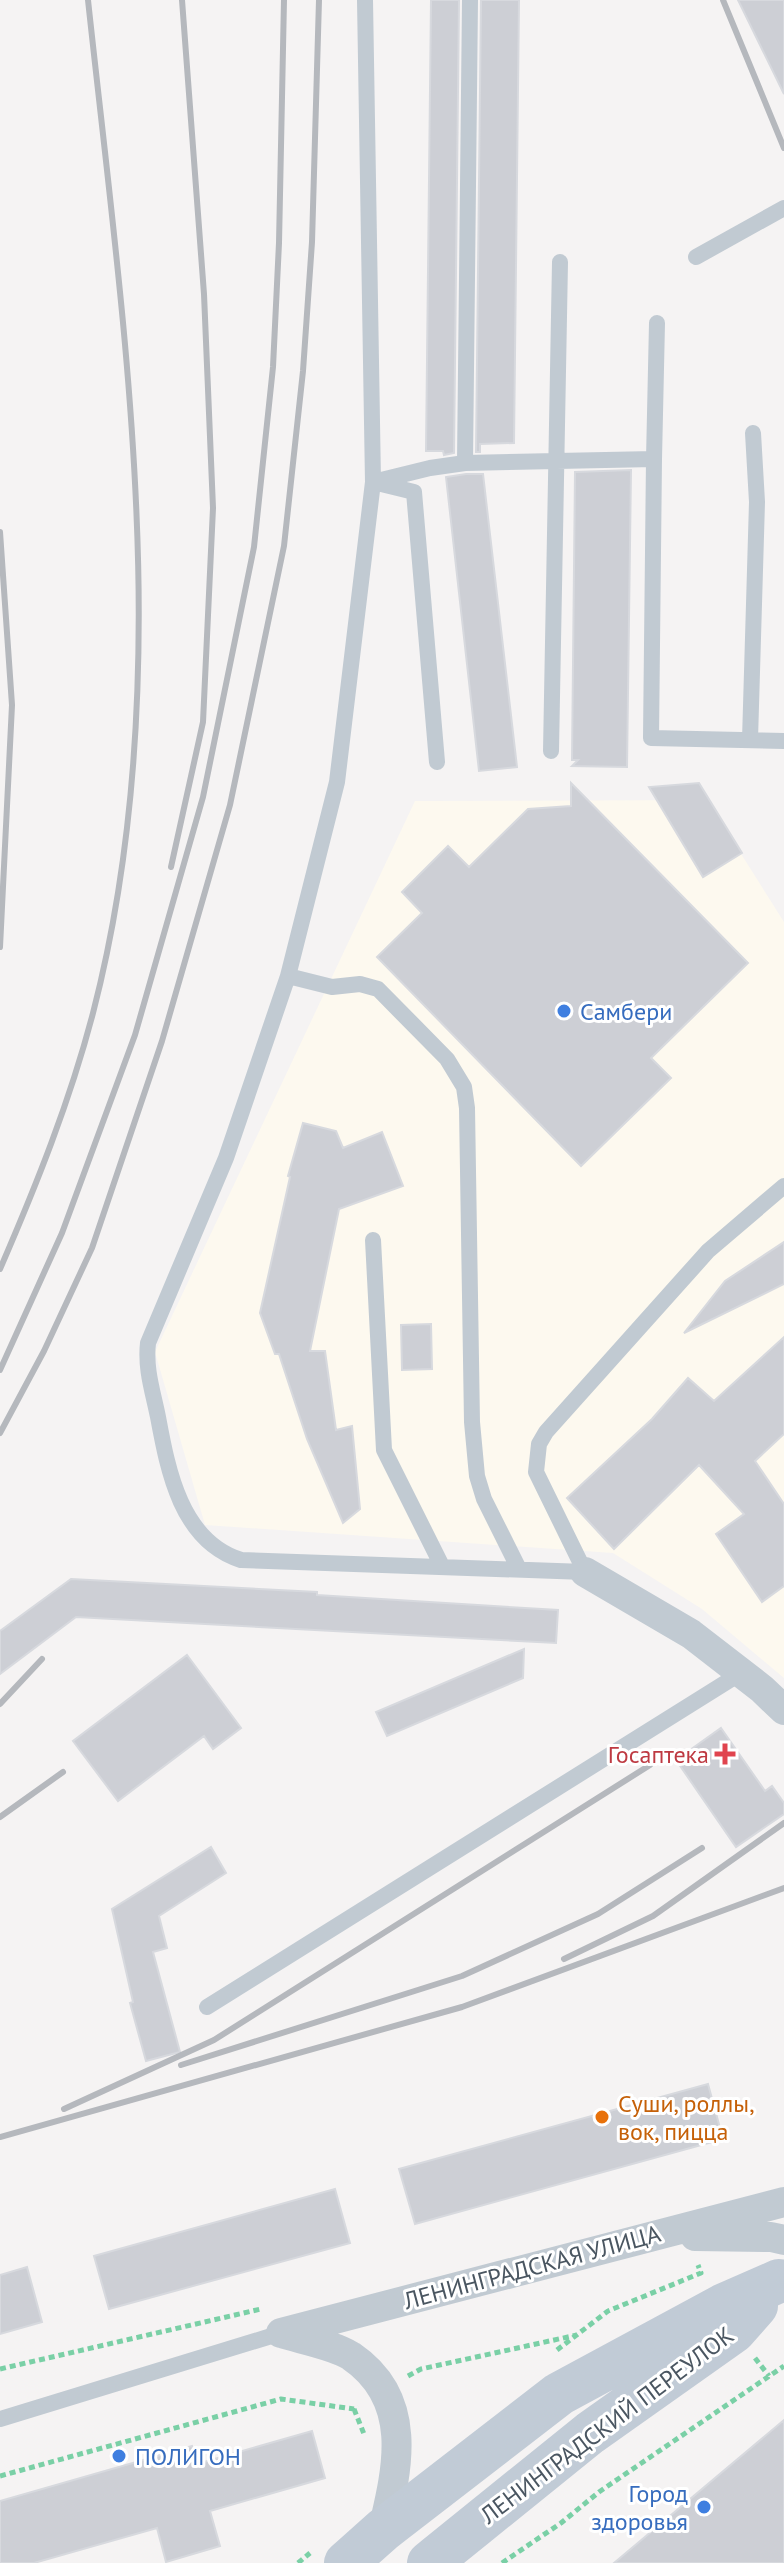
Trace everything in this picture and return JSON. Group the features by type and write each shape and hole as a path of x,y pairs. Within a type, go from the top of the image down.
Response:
{"main road":[{"name":"ЛЕНИНГРАДСКИЙ ПЕРЕУЛОК","path":"332,2554 383,2530 559,2394 722,2306 782,2266"},
{"name":"ЛЕНИНГРАДСКИЙ ПЕРЕУЛОК","path":"429,2563 590,2433 734,2331 782,2266"}],"street":[{"path":"585,1572 691,1634 784,1710"},
{"name":"ЛЕНИНГРАДСКАЯ УЛИЦА","path":"281,2333 784,2202"},
{"path":"657,2235 771,2237 782,2266"},
{"path":"281,2333 349,2355 376,2379 391,2407 398,2436 395,2479 383,2530"}],"lane":[{"path":"365,0 373,482 337,782 288,976 226,1158 148,1343 146,1360 165,1459 175,1491 205,1539 226,1555 241,1560 585,1572 536,1472 539,1444 546,1432 708,1251 784,1186"},
{"path":"465,463 470,0"},
{"path":"696,257 784,208"},
{"path":"551,751 560,262"},
{"path":"657,323 651,738 784,741"},
{"path":"750,740 757,502 753,433"},
{"path":"373,482 465,463 654,459"},
{"path":"373,482 414,492 437,762"},
{"path":"288,976 332,987 360,984 378,989 447,1059 464,1087 467,1108 472,1422 477,1476 484,1499 519,1569"},
{"path":"373,1240 384,1450 442,1566"},
{"path":"207,2007 741,1673"},
{"path":"0,2419 281,2333"}],"path":[{"path":"553,2353 608,2311 701,2273 689,2236"},
{"path":"0,2476 281,2399 354,2409 421,2369 577,2335"},
{"path":"502,2563 561,2523 599,2492 784,2366"},
{"path":"354,2409 367,2442"},
{"path":"298,2563 332,2554"}],"shaded area":[{"path":"707,800 784,922 784,1678 702,1609 613,1553 205,1525 155,1352 415,801"}],"building":[{"path":"431,0 459,0 454,453 444,455 443,451 426,451"},
{"path":"481,0 519,0 514,443 480,444 480,452 476,452"},
{"path":"738,0 784,0 784,94"},
{"path":"631,470 627,767 572,766 578,760 572,760 575,472"},
{"path":"483,474 517,767 479,771 446,477"},
{"name":"Самбери","path":"571,783 748,963 651,1058 671,1078 581,1166 377,957 422,913 402,892 448,846 469,867 528,809 571,806"},
{"path":"699,783 742,853 703,877 649,787"},
{"path":"303,1123 336,1131 343,1148 382,1132 403,1186 339,1209 310,1351 325,1351 336,1430 352,1426 360,1509 343,1523 307,1439 279,1354 275,1354 260,1313 288,1176"},
{"path":"784,1242 784,1284 684,1333 725,1281"},
{"path":"431,1324 432,1369 402,1370 401,1325"},
{"path":"784,1337 784,1434 755,1461 784,1504 784,1586 762,1602 716,1534 744,1514 699,1465 614,1549 567,1498 652,1419 688,1378 714,1401"},
{"path":"71,1579 317,1592 317,1595 558,1610 556,1643 76,1617 0,1674 0,1631"},
{"path":"524,1649 523,1678 387,1736 376,1712"},
{"path":"187,1655 241,1728 213,1749 204,1736 118,1801 73,1741"},
{"path":"721,1728 765,1791 772,1786 784,1803 784,1814 736,1847 676,1760"},
{"path":"211,1847 226,1873 159,1916 167,1948 153,1952 180,2052 146,2061 130,2003 133,2002 112,1909"},
{"path":"708,2084 723,2139 415,2224 399,2169"},
{"path":"335,2189 350,2243 109,2309 94,2256"},
{"path":"27,2267 42,2322 0,2334 0,2275"},
{"path":"784,2420 784,2563 614,2563"},
{"path":"312,2431 325,2478 210,2511 220,2546 166,2562 157,2528 34,2563 0,2563 0,2501 192,2446 197,2464"}],"railway":[{"path":"0,1269 51,1143 93,1013 119,888 134,762 139,635 136,508 128,380 88,0"},
{"path":"171,867 203,722 213,508 204,294 182,0"},
{"path":"0,1370 62,1233 135,1035 203,797 254,547 273,367 284,0"},
{"path":"0,1433 44,1351 92,1248 162,1041 230,805 284,546 303,371 312,242 319,0"},
{"path":"723,0 784,148"},
{"path":"0,532 12,705 0,947"},
{"path":"0,1704 42,1659"},
{"path":"64,2109 214,2040 650,1765"},
{"path":"0,1817 63,1772"},
{"path":"564,1959 653,1916 784,1823"},
{"path":"181,2065 462,1976 598,1914 702,1848"},
{"path":"0,2137 462,2007 784,1888"}],"place":[{"name":"Самбери","path":"564,1011"},
{"name":"Госаптека","path":"725,1754"},
{"name":"Суши, роллы, вок, пицца","path":"602,2117"},
{"name":"ПОЛИГОН","path":"119,2456"},
{"name":"Город здоровья","path":"704,2507"}]}
